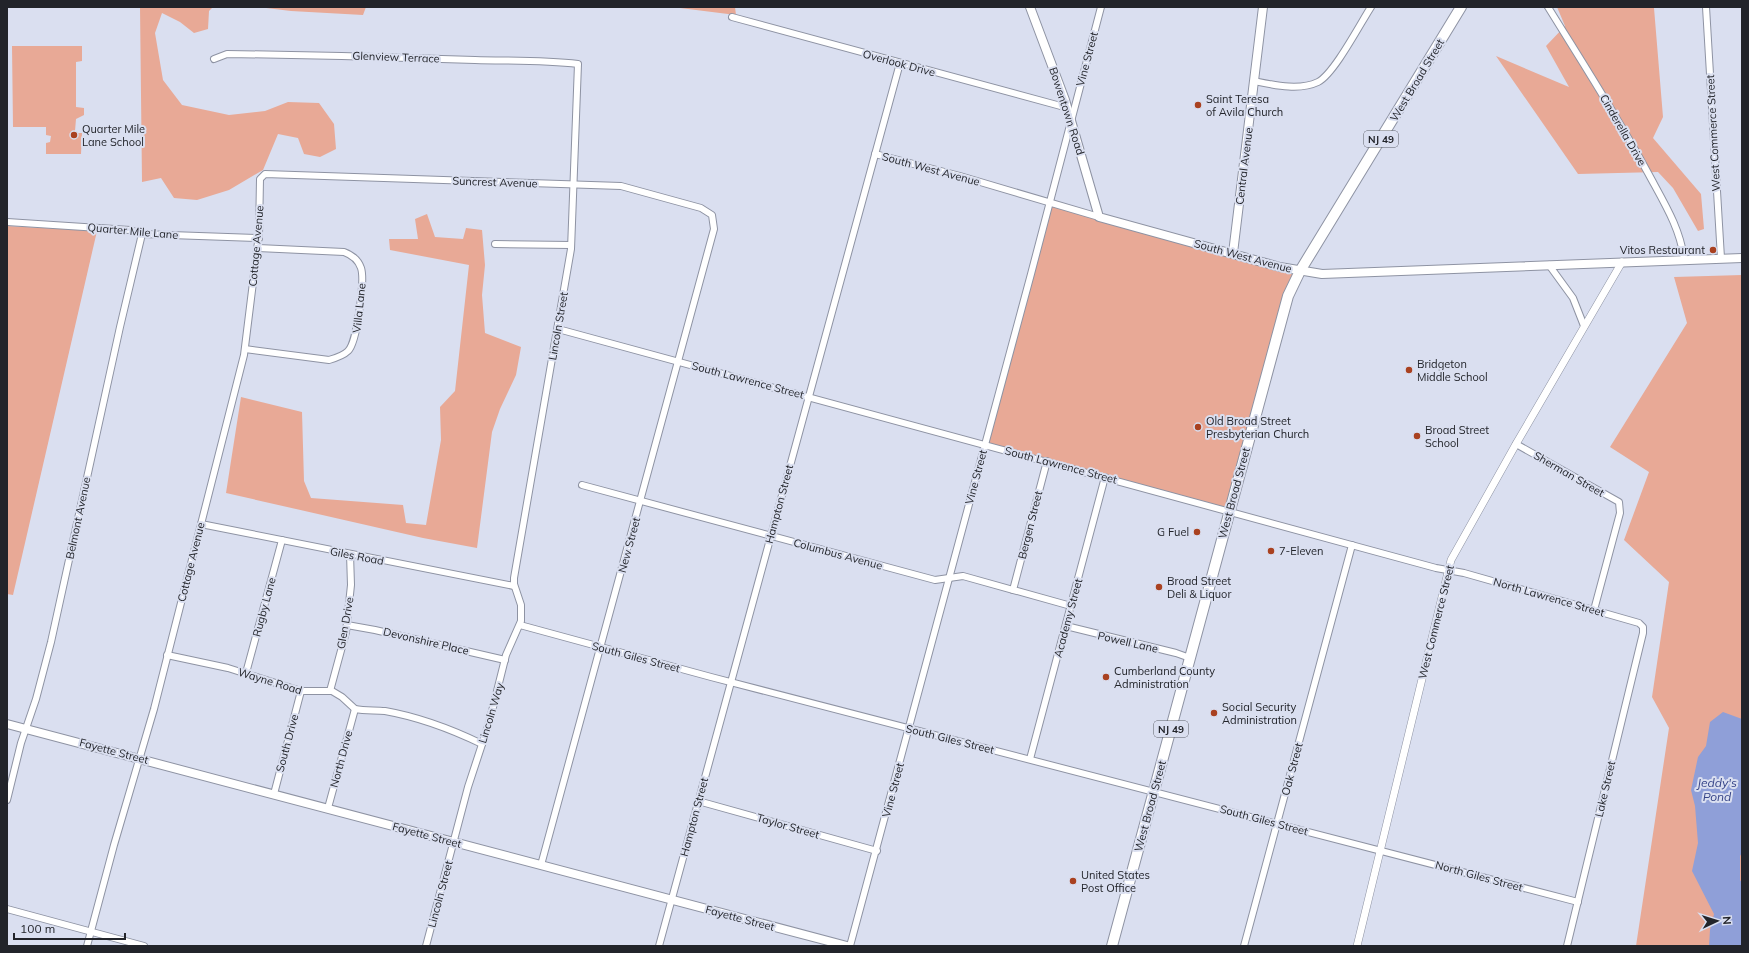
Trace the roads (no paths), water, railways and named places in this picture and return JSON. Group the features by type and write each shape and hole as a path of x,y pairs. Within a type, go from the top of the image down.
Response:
{"highway":[{"name":"West Broad Street","path":"1112,946 1283,312 1300,271 1461,7"}],"main road":[{"name":"Bowentown Road","path":"1030,7 1068,108 1099,217"},
{"name":"Central Avenue","path":"1233,253 1263,7"},
{"name":"South West Avenue","path":"1099,217 1300,271 1322,274 1742,258"},
{"name":"Fayette Street","path":"7,724 847,946"}],"street":[{"name":"Vine Street","path":"850,946 910,728 1101,7"},
{"path":"1254,82 1294,86 1318,82 1333,68 1371,7"},
{"name":"Cinderella Drive","path":"1548,7 1621,123 1668,208 1683,244 1684,260"},
{"name":"West Commerce Street","path":"1706,7 1721,258"},
{"name":"Overlook Drive","path":"732,17 1068,108"},
{"name":"Glenview Terrace","path":"214,59 227,54 390,56 547,61 578,64"},
{"name":"Hampton Street","path":"659,946 900,63"},
{"name":"Lincoln Street","path":"514,586 571,245 578,64"},
{"name":"South West Avenue","path":"875,154 960,176 1099,217"},
{"name":"Suncrest Avenue","path":"265,174 621,186 701,208 712,215 714,224"},
{"name":"Cottage Avenue","path":"88,946 114,845 140,758 168,655 245,349 259,238 260,180 265,174"},
{"name":"Quarter Mile Lane","path":"7,222 122,229 142,234 259,238"},
{"name":"New Street","path":"542,865 679,361 714,224"},
{"name":"Belmont Avenue","path":"7,800 51,642 120,327 142,234"},
{"path":"495,244 571,245"},
{"name":"Villa Lane","path":"245,349 329,360 341,356 349,351 355,340 357,325 362,280 361,267 354,256 344,252 258,248"},
{"name":"West Commerce Street","path":"1358,946 1451,560 1516,444 1622,262"},
{"path":"1549,265 1573,298 1584,326"},
{"name":"South Lawrence Street","path":"558,329 1106,477 1352,546 1448,570"},
{"name":"Sherman Street","path":"1516,444 1619,502 1620,505 1594,610"},
{"name":"Bergen Street","path":"1013,590 1047,461"},
{"name":"Academy Street","path":"1030,759 1106,477"},
{"name":"Columbus Avenue","path":"582,485 935,580 963,576 1071,606"},
{"name":"Giles Road","path":"201,524 514,586"},
{"name":"Rugby Lane","path":"246,673 282,540"},
{"name":"Oak Street","path":"1244,946 1352,546"},
{"name":"Glen Drive","path":"330,690 347,625 351,585 350,554"},
{"name":"North Lawrence Street","path":"1448,570 1464,573 1639,623 1643,627 1643,632"},
{"name":"Lincoln Way","path":"454,842 468,787 482,744 509,644 520,625 522,614 521,605 514,586"},
{"name":"Devonshire Place","path":"347,625 397,634 505,660"},
{"name":"South Giles Street","path":"520,625 730,682 1380,850"},
{"name":"Powell Lane","path":"1066,626 1176,653 1190,658"},
{"name":"Lake Street","path":"1567,946 1643,632"},
{"name":"Wayne Road","path":"168,655 228,668 301,691 330,690"},
{"path":"330,690 342,697 354,709 387,712 427,721 453,730 482,744"},
{"name":"South Drive","path":"274,794 301,691"},
{"name":"North Drive","path":"328,808 354,709"},
{"name":"Taylor Street","path":"698,801 876,851"},
{"name":"Lincoln Street","path":"426,946 454,842"},
{"name":"North Giles Street","path":"1380,850 1578,902"},
{"path":"7,909 144,946"}],"water":[{"name":"Jeddy's Pond","path":"1723,712 1742,719 1742,853 1740,856 1740,880 1742,883 1742,946 1709,946 1710,930 1714,914 1692,871 1698,843 1695,806 1691,790 1698,757 1706,746 1710,722"}],"place":[{"name":"Saint Teresa of Avila Church","path":"1198,105"},
{"name":"Quarter Mile Lane School","path":"74,135"},
{"name":"Vitos Restaurant","path":"1713,250"},
{"name":"Bridgeton Middle School","path":"1409,370"},
{"name":"Old Broad Street Presbyterian Church","path":"1198,427"},
{"name":"Broad Street School","path":"1417,436"},
{"name":"G Fuel","path":"1197,532"},
{"name":"7-Eleven","path":"1271,551"},
{"name":"Broad Street Deli & Liquor","path":"1159,587"},
{"name":"Cumberland County Administration","path":"1106,677"},
{"name":"Social Security Administration","path":"1214,713"},
{"name":"United States Post Office","path":"1073,881"}]}
